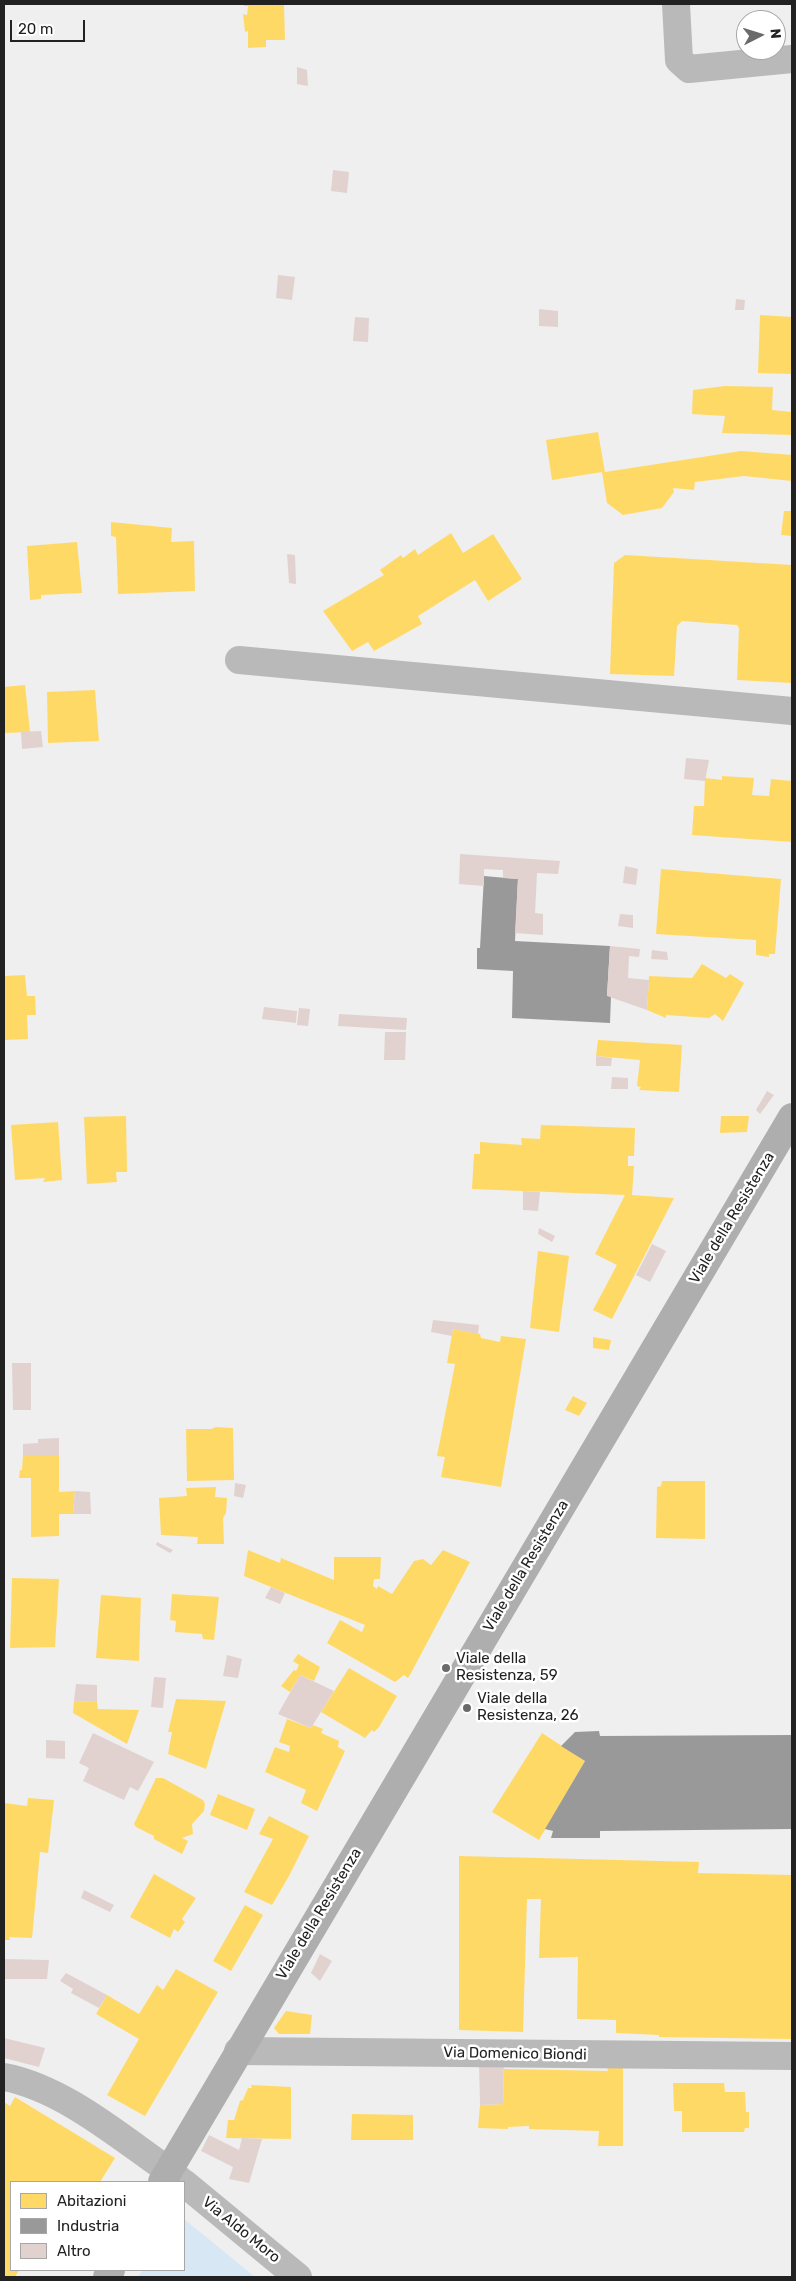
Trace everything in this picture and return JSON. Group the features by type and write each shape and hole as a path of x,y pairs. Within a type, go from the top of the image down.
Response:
{"main road":[{"name":"Viale della Resistenza","path":"174,2180 238,2051 792,1117"}],"street":[{"path":"676,4 679,60 685,67 792,59"},
{"path":"239,660 792,711"},
{"name":"Via Domenico Biondi","path":"238,2051 792,2056"},
{"name":"Via Aldo Moro","path":"4,2077 58,2095 174,2180"},
{"name":"Via Aldo Moro","path":"185,2189 298,2277"}],"shaded area":[{"path":"185,2220 255,2277 138,2277 142,2271 185,2271"}],"building: Abitazioni":[{"path":"244,4 284,4 285,40 266,40 266,47 248,48 248,31 245,32 243,14 247,15 248,6 244,6"},
{"path":"760,315 792,317 792,374 758,373"},
{"path":"725,386 773,387 772,410 792,412 792,435 722,433 725,416 692,414 693,390"},
{"path":"598,432 605,472 741,451 792,455 792,481 744,476 695,482 694,490 673,488 674,492 662,508 623,515 607,503 602,472 552,480 546,440"},
{"path":"784,511 792,511 792,536 781,535"},
{"path":"111,522 172,528 171,542 194,541 195,591 118,594 116,537 111,536"},
{"path":"451,533 463,553 493,534 522,579 488,601 475,580 418,616 422,624 374,651 368,642 352,651 323,611 384,575 380,570 401,555 403,558 415,549 418,555"},
{"path":"77,542 82,593 41,595 41,599 30,600 27,546"},
{"path":"625,555 792,565 792,683 737,680 739,628 737,625 682,621 677,626 674,676 610,674 614,563"},
{"path":"25,685 30,732 4,733 4,687"},
{"path":"95,690 99,741 48,743 47,692"},
{"path":"722,776 754,778 752,795 769,796 771,779 792,781 792,842 692,835 694,806 704,806 705,778 722,780"},
{"path":"661,869 781,879 775,954 769,954 769,957 756,955 756,940 656,934"},
{"path":"702,964 726,978 730,974 744,983 723,1021 715,1014 709,1018 666,1015 666,1018 647,1010 649,976 692,978"},
{"path":"25,975 27,996 35,996 36,1015 27,1015 28,1039 4,1040 4,976"},
{"path":"598,1040 682,1045 679,1092 639,1090 641,1087 637,1086 640,1060 596,1056"},
{"path":"126,1116 127,1172 116,1172 117,1182 87,1184 84,1117"},
{"path":"721,1116 749,1116 747,1132 720,1133"},
{"path":"58,1122 62,1180 43,1182 45,1178 15,1180 11,1125"},
{"path":"541,1125 635,1128 634,1156 628,1156 628,1166 634,1166 632,1195 674,1198 612,1319 593,1310 617,1265 595,1254 625,1195 472,1189 474,1154 480,1154 480,1142 522,1145 521,1138 540,1139"},
{"path":"538,1251 569,1256 559,1332 530,1328"},
{"path":"453,1329 480,1334 481,1338 500,1342 501,1336 526,1339 501,1487 441,1477 445,1457 437,1456 455,1364 447,1363"},
{"path":"593,1337 611,1340 609,1350 593,1348"},
{"path":"573,1396 587,1403 579,1416 565,1410"},
{"path":"216,1427 233,1428 234,1480 187,1481 186,1429 211,1429"},
{"path":"23,1456 59,1456 59,1492 75,1491 73,1514 59,1514 59,1536 31,1537 31,1478 19,1478 20,1470 22,1470"},
{"path":"662,1481 705,1481 705,1539 656,1538 657,1487 661,1486"},
{"path":"216,1487 215,1497 227,1498 226,1513 223,1518 224,1544 197,1544 198,1537 161,1535 159,1498 187,1496 186,1488"},
{"path":"248,1550 280,1563 281,1558 334,1580 334,1557 381,1557 380,1579 374,1579 373,1586 377,1589 378,1586 392,1594 414,1561 423,1559 431,1565 443,1550 470,1562 408,1678 404,1675 395,1682 327,1643 340,1620 362,1632 365,1625 244,1576"},
{"path":"12,1578 59,1579 55,1647 10,1648"},
{"path":"172,1594 219,1597 214,1640 203,1639 202,1634 175,1632 176,1621 170,1620"},
{"path":"101,1595 141,1598 139,1661 96,1658"},
{"path":"298,1654 320,1667 314,1681 300,1675 290,1692 281,1686 294,1670 296,1671 299,1665 293,1661"},
{"path":"349,1668 397,1696 379,1727 374,1732 372,1730 365,1738 321,1712"},
{"path":"176,1699 226,1701 206,1769 168,1754 172,1732 168,1732"},
{"path":"74,1701 97,1702 98,1709 139,1710 127,1744 73,1713"},
{"path":"287,1719 311,1728 313,1725 323,1729 321,1733 339,1741 338,1747 345,1751 317,1811 301,1803 306,1790 265,1772 275,1747 289,1752 290,1746 279,1742"},
{"path":"542,1733 585,1761 539,1840 492,1812"},
{"path":"156,1778 163,1778 203,1800 205,1804 204,1811 192,1824 193,1834 182,1838 188,1841 182,1854 154,1839 154,1836 136,1827 134,1824"},
{"path":"218,1794 255,1809 247,1830 210,1815"},
{"path":"28,1798 54,1800 48,1853 40,1852 32,1938 9,1937 10,1940 4,1940 4,1803 27,1806"},
{"path":"269,1816 309,1836 272,1905 244,1892 273,1839 259,1834"},
{"path":"459,1856 699,1862 698,1873 792,1875 792,2039 659,2037 659,2035 616,2033 616,2020 577,2019 578,1957 539,1958 541,1899 527,1899 523,2032 459,2030"},
{"path":"154,1874 196,1898 182,1919 185,1922 178,1932 174,1929 170,1938 130,1917"},
{"path":"245,1905 263,1915 231,1971 213,1961"},
{"path":"176,1969 218,1992 145,2116 107,2095 139,2039 96,2014 107,1995 139,2014 157,1985 163,1990"},
{"path":"286,2011 312,2015 310,2034 279,2034 274,2028"},
{"path":"607,2067 623,2067 623,2146 598,2146 599,2131 529,2129 529,2126 508,2127 508,2129 478,2128 480,2105 503,2104 504,2069 608,2071"},
{"path":"673,2083 724,2083 725,2092 745,2092 746,2112 749,2112 749,2128 745,2128 744,2132 682,2132 682,2111 674,2111"},
{"path":"251,2085 291,2087 291,2139 226,2138 228,2120 234,2120 240,2101 243,2100 248,2088 252,2088"},
{"path":"15,2097 115,2158 101,2181 10,2181 10,2271 18,2271 15,2277 4,2277 4,2102 10,2106"},
{"path":"352,2114 413,2115 413,2140 351,2140"}],"building: Industria":[{"path":"484,876 518,879 515,941 610,946 607,996 611,996 610,1023 512,1018 513,971 477,969 477,948 480,948"},
{"path":"599,1731 600,1736 792,1735 792,1829 600,1831 600,1838 551,1838 553,1831 545,1829 585,1761 561,1746 575,1732"}],"building: Altro":[{"path":"297,67 307,70 308,86 297,84"},
{"path":"333,170 349,172 347,193 331,191"},
{"path":"278,275 295,277 292,300 276,298"},
{"path":"736,299 745,300 744,310 735,310"},
{"path":"539,309 558,311 558,327 539,326"},
{"path":"355,317 369,318 368,342 353,341"},
{"path":"287,554 295,555 296,584 289,583"},
{"path":"41,731 43,747 22,749 21,732"},
{"path":"686,758 709,760 705,781 684,779"},
{"path":"460,854 560,861 558,874 537,873 535,913 543,914 543,935 515,933 518,879 503,878 503,870 484,869 484,886 459,884"},
{"path":"625,866 638,869 636,885 623,883"},
{"path":"620,914 633,915 633,928 618,926"},
{"path":"610,946 640,949 639,957 629,956 628,978 649,980 647,1010 607,996"},
{"path":"652,950 667,952 668,960 651,959"},
{"path":"264,1007 297,1011 296,1023 262,1019"},
{"path":"299,1008 310,1009 308,1026 297,1025"},
{"path":"339,1014 407,1018 406,1030 338,1026"},
{"path":"385,1032 406,1032 405,1060 384,1060"},
{"path":"596,1056 612,1058 611,1066 596,1066"},
{"path":"612,1077 628,1078 628,1089 611,1089"},
{"path":"767,1091 774,1095 760,1114 756,1110"},
{"path":"523,1191 540,1192 538,1211 523,1210"},
{"path":"539,1228 555,1236 552,1242 538,1234"},
{"path":"652,1244 666,1251 650,1282 636,1275"},
{"path":"433,1320 479,1325 478,1334 453,1329 452,1336 431,1332"},
{"path":"12,1363 31,1363 31,1410 13,1410"},
{"path":"59,1438 59,1456 23,1456 23,1444 38,1443 38,1439"},
{"path":"235,1483 246,1485 243,1498 234,1496"},
{"path":"75,1491 90,1492 91,1514 73,1514"},
{"path":"157,1542 173,1550 170,1553 156,1545"},
{"path":"271,1587 285,1593 280,1604 265,1598"},
{"path":"227,1655 242,1659 238,1678 223,1676"},
{"path":"300,1675 334,1691 311,1728 278,1714"},
{"path":"154,1677 166,1678 163,1708 151,1707"},
{"path":"76,1684 97,1685 97,1702 74,1701"},
{"path":"93,1733 154,1762 138,1791 130,1787 124,1800 83,1781 89,1768 79,1763"},
{"path":"46,1740 65,1741 65,1759 46,1758"},
{"path":"84,1890 114,1905 110,1912 81,1898"},
{"path":"320,1954 332,1961 320,1981 311,1973"},
{"path":"4,1959 49,1960 47,1979 4,1979"},
{"path":"66,1973 107,1995 99,2008 71,1993 73,1989 60,1981"},
{"path":"4,2038 45,2048 39,2067 4,2058"},
{"path":"479,2063 504,2064 503,2104 480,2105"},
{"path":"209,2135 239,2150 242,2138 262,2139 249,2183 229,2179 233,2167 201,2151"}],"place":[{"name":"Viale della Resistenza, 59","path":"446,1668"},
{"name":"Viale della Resistenza, 26","path":"467,1708"}]}
